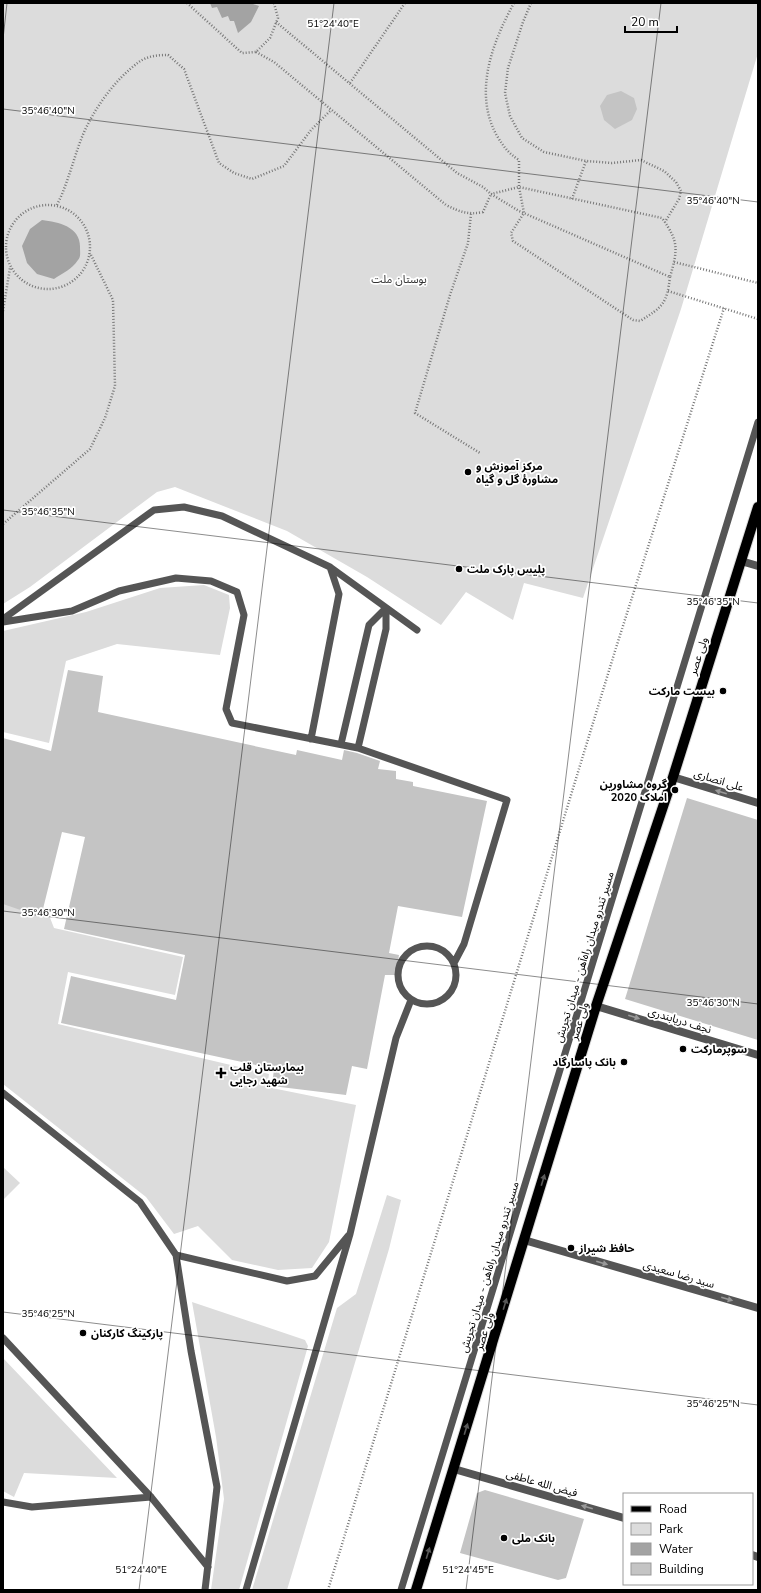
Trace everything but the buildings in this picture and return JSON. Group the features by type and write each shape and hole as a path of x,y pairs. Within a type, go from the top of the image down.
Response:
{"main road":[{"name":"ولی عصر","path":"416,1590 596,1006 674,777 758,508"}],"street":[{"path":"741,561 758,566"},
{"name":"علی انصاری","path":"674,777 758,803"},
{"name":"نجف دریابندری","path":"596,1006 758,1055"},
{"name":"سید رضا سعیدی","path":"524,1240 758,1308"},
{"name":"فیض الله عاطفی","path":"454,1469 623,1518"}],"lane":[{"name":"مسیر تندرو میدان راه‌آهن - میدان تجریش","path":"401,1590 758,422"},
{"path":"3,620 154,510 184,507 222,516 330,566 417,630"},
{"path":"311,739 339,594 330,566"},
{"path":"3,620 72,611 119,592 176,578 211,581 237,592 244,616 226,709 232,723 358,748 507,800 464,944 454,963"},
{"path":"341,744 369,625 386,608"},
{"path":"358,748 386,628 386,608"},
{"path":"421,946 431,946 441,949 449,955 454,963 457,972 456,982 453,991 447,998 438,1003 429,1005 420,1004 410,1000 403,993 397,974 399,965 404,956 412,950 421,946"},
{"path":"246,1590 350,1234 396,1038 410,1000"},
{"path":"3,1093 140,1202 176,1256 191,1351 217,1487 205,1590"},
{"path":"176,1256 287,1281 315,1276 350,1234"},
{"path":"3,1338 151,1497 208,1567"},
{"path":"3,1502 32,1507 151,1497"}],"path":[{"path":"187,3 242,54 256,52 270,38 278,18 274,3"},
{"path":"350,83 405,3"},
{"path":"491,194 519,187 662,218 672,231 676,246 668,296 660,307 640,321 633,320 513,241 511,233 524,213 519,187 519,160 507,153 490,124 485,94 488,64 497,39 514,3"},
{"path":"531,3 523,22 508,68 505,93 510,116 522,138 544,152 586,162 612,163 641,160 664,171 676,182 682,191 679,199 665,222"},
{"path":"276,22 457,173 483,187 491,194 524,213 670,277"},
{"path":"256,52 274,62 436,198 459,212 471,214 483,212 491,194"},
{"path":"57,205 67,185 82,137 92,116 120,80 140,61 156,55 168,55 184,69 219,163 234,174 252,179 284,166 311,130 331,110"},
{"path":"572,199 586,162"},
{"path":"43,205 57,205 69,210 79,218 86,228 90,240 90,253 86,266 78,277 68,284 55,289 42,289 29,286 18,278 10,268 4,253 5,240 10,227 18,216 30,208 43,205"},
{"path":"471,214 468,243 450,294 415,414 480,453"},
{"path":"3,524 90,449 105,418 115,386 113,300 90,253"},
{"path":"674,262 758,283"},
{"path":"3,311 10,268"},
{"path":"668,291 758,319"},
{"path":"328,1590 615,652 724,308"}],"green space":[{"name":"بوستان ملت","path":"3,3 758,3 758,53 681,309 583,598 524,583 513,620 466,592 441,625 367,577 287,531 175,487 157,492 30,587 3,604"},
{"path":"204,585 229,595 230,608 220,655 117,644 66,661 49,743 3,732 3,631 86,612 160,588"},
{"path":"3,895 47,910 54,928 183,957 175,995 68,972 58,1024 269,1074 267,1087 356,1105 329,1242 312,1268 278,1270 232,1260 198,1226 174,1234 146,1197 3,1084"},
{"path":"3,1167 20,1183 3,1200"},
{"path":"387,1195 401,1200 389,1249 287,1590 252,1590 337,1308 356,1294"},
{"path":"192,1302 305,1340 308,1346 239,1590 211,1590 224,1499 216,1437"},
{"path":"3,1358 117,1478 24,1473 14,1497 3,1491"}],"water":[{"path":"210,3 250,3 259,6 251,22 238,33 234,21 230,21 228,16 222,18 217,7 212,8"},
{"path":"42,220 55,222 68,227 77,235 79,241 79,259 70,268 54,279 37,274 27,263 22,246 30,229"}],"place":[{"name":"مرکز آموزش و مشاورهٔ گل و گیاه","path":"468,472"},
{"name":"پلیس پارک ملت","path":"459,569"},
{"name":"بیست مارکت","path":"723,691"},
{"name":"گروه مشاورین املاک 2020","path":"675,790"},
{"name":"سوپرمارکت","path":"683,1049"},
{"name":"بانک پاسارگاد","path":"624,1062"},
{"name":"بیمارستان قلب شهید رجایی","path":"221,1073"},
{"name":"حافظ شیراز","path":"571,1248"},
{"name":"پارکینگ کارکنان","path":"83,1333"},
{"name":"بانک ملی","path":"504,1538"}]}
